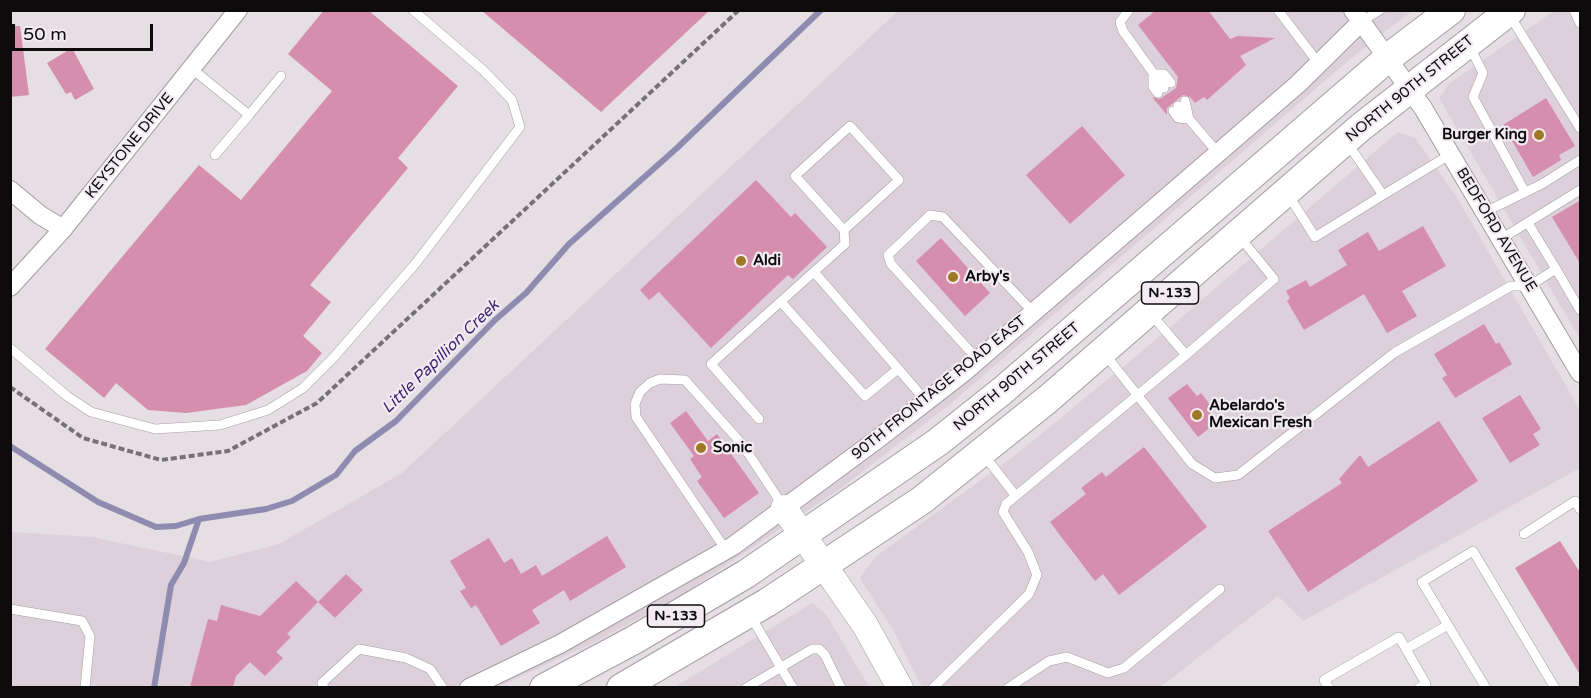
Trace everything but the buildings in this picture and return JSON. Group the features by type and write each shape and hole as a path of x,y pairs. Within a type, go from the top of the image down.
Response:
{"main road":[{"name":"NORTH 90TH STREET","path":"544,687 684,611 803,537 929,449 1002,391 1389,57 1451,10"},
{"name":"NORTH 90TH STREET","path":"632,685 823,567 922,500 983,453 1346,140 1410,87 1509,12"}],"street":[{"name":"KEYSTONE DRIVE","path":"10,287 63,229 238,10"},
{"name":"90TH FRONTAGE ROAD EAST","path":"469,687 569,639 726,550 926,401 978,360 1319,64 1358,16"},
{"name":"BEDFORD AVENUE","path":"1358,16 1410,87 1581,373"},
{"path":"10,190 63,229"},
{"path":"784,508 865,625 900,687"}],"lane":[{"path":"10,348 67,396 91,412 155,429 220,425 268,410 303,388 334,357 416,263 520,127 512,100 483,70 413,10"},
{"path":"1129,10 1120,22 1123,31 1153,74 1153,87 1164,88 1164,74 1153,74"},
{"path":"1278,10 1319,64"},
{"path":"1358,16 1380,10"},
{"path":"1574,10 1581,23"},
{"path":"1509,12 1581,128"},
{"path":"1467,43 1479,61 1483,73 1473,96 1525,192"},
{"path":"191,68 249,115"},
{"path":"215,156 281,76"},
{"path":"1189,119 1178,118 1179,106 1218,153"},
{"path":"759,419 711,364 782,303 845,244 844,230 795,176 850,126 899,180 844,230"},
{"path":"1346,140 1383,195"},
{"path":"1286,192 1315,237 1451,154"},
{"path":"1485,212 1581,160"},
{"path":"1501,239 1581,190"},
{"path":"978,360 891,264 888,255 930,215 943,217 1033,312"},
{"path":"1528,223 1581,310"},
{"path":"933,687 1029,594 1036,575 1028,552 1003,512 1015,495 1139,397 1274,279 1237,234"},
{"path":"1103,351 1192,464 1215,478 1238,475 1394,353 1511,286 1529,286 1556,269"},
{"path":"815,273 926,401"},
{"path":"782,303 866,396 898,369"},
{"path":"1149,311 1186,355"},
{"path":"726,550 636,417 635,404 640,392 650,383 660,379 685,380 742,444 784,508"},
{"path":"983,453 1015,495"},
{"path":"1524,534 1575,501 1581,509"},
{"path":"1486,687 1422,582 1473,551 1555,687"},
{"path":"1008,687 1049,661 1067,657 1108,674 1124,668 1220,590"},
{"path":"10,609 82,621 90,636 85,687"},
{"path":"748,613 793,687"},
{"path":"1406,649 1448,625"},
{"path":"1329,687 1324,680 1399,637 1426,684 1419,687"},
{"path":"324,687 322,683 359,648 406,658 430,669 443,687"},
{"path":"746,687 812,649 819,649 825,655 841,687"}],"shaded area":[{"path":"898,11 1412,11 1355,55 949,405 841,488 680,596 595,642 498,687 11,687 10,532 92,537 210,562 279,544 402,473"},
{"path":"1554,11 1580,11 1580,339 1439,98 1450,83"},
{"path":"1398,132 1415,138 1456,196 1580,410 1580,468 1303,621 1278,596 1160,687 922,687 893,630 860,578 874,558 1014,456 1140,353"},
{"path":"812,603 826,614 869,687 673,688"}],"waterway":[{"name":"Little Papillion Creek","path":"10,446 98,502 156,527 176,526 199,519 266,509 292,501 336,475 355,451 396,421 495,320 526,293 569,244 677,148 821,10"},
{"path":"154,688 171,585 184,563 199,519"}],"place":[{"name":"Burger King","path":"1539,135"},
{"name":"Aldi","path":"741,261"},
{"name":"Arby's","path":"953,277"},
{"name":"Abelardo's Mexican Fresh","path":"1197,415"},
{"name":"Sonic","path":"701,448"}]}
